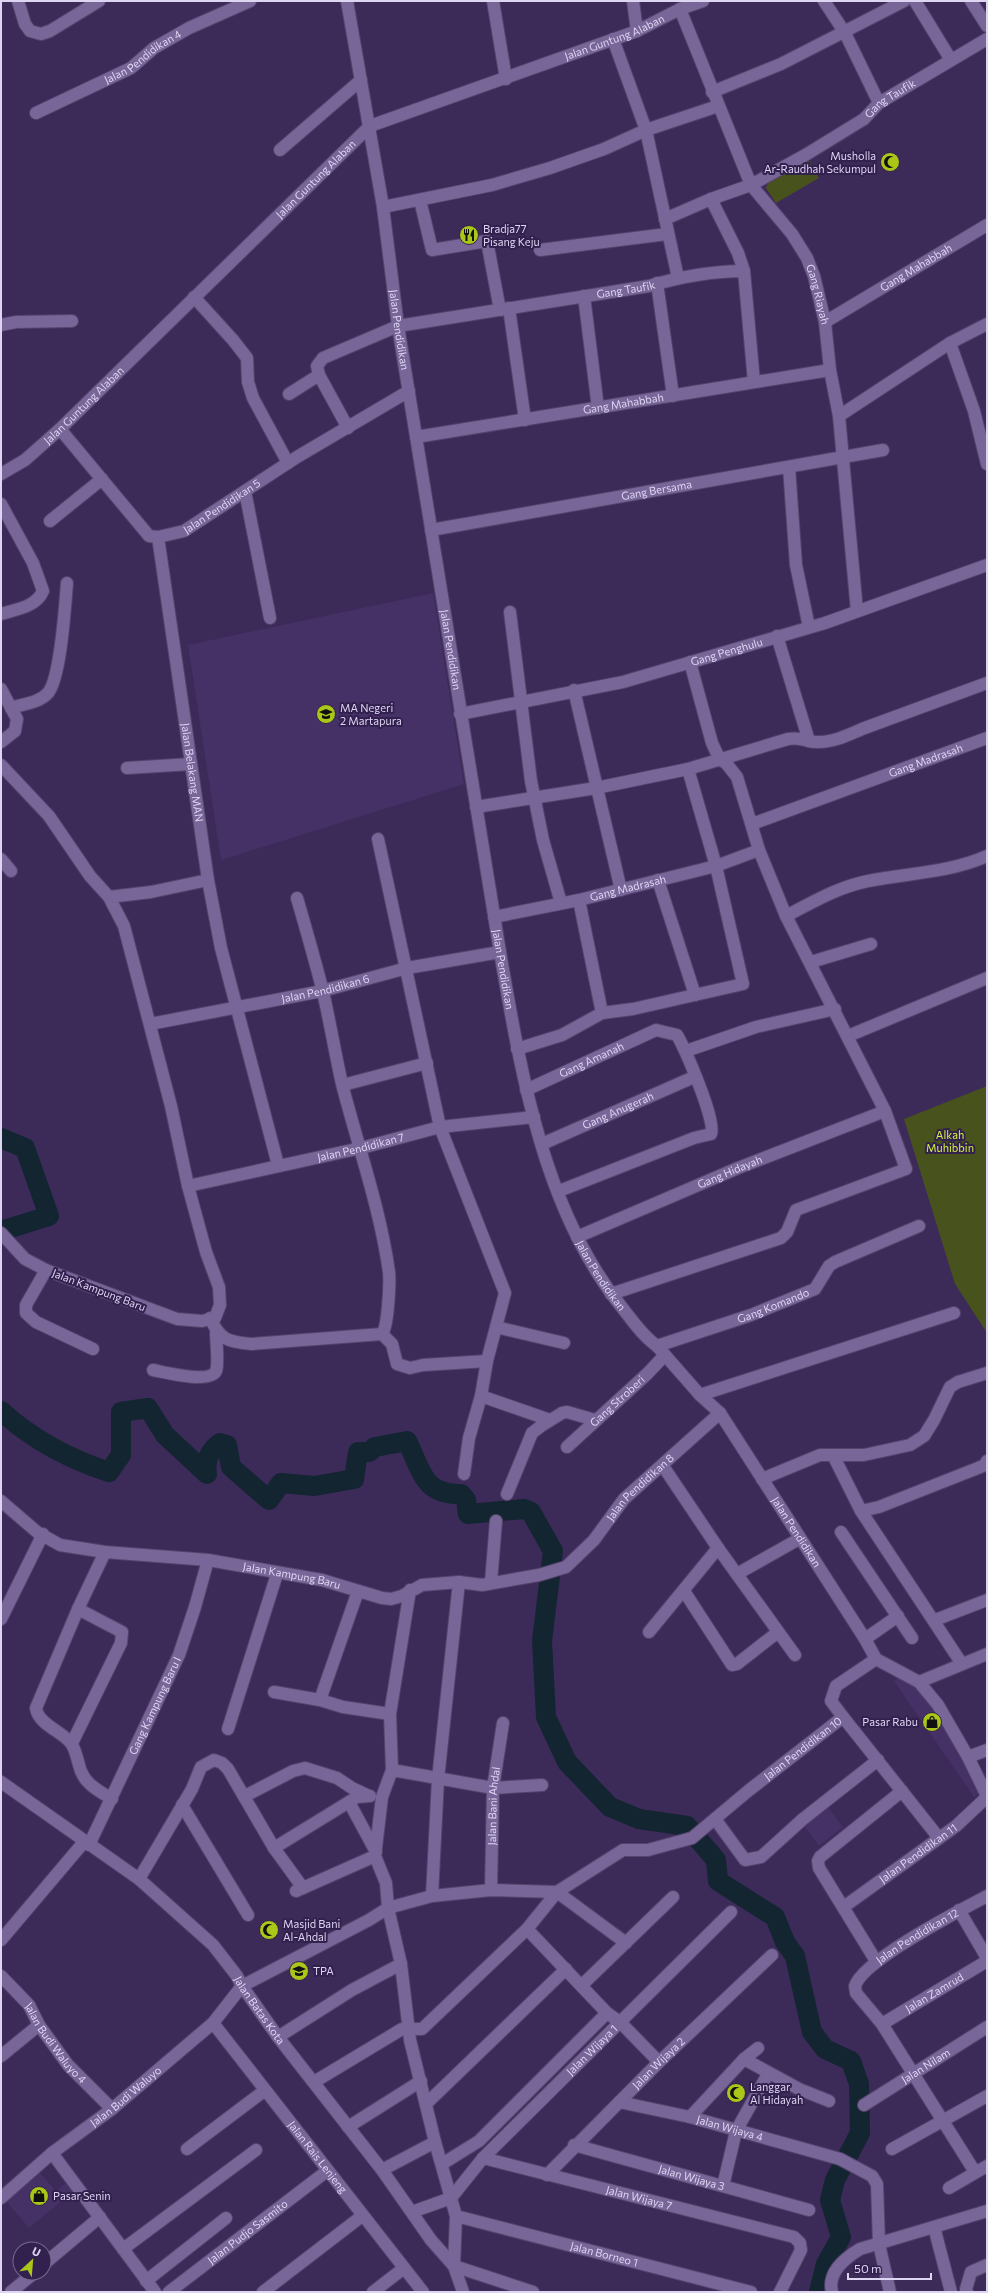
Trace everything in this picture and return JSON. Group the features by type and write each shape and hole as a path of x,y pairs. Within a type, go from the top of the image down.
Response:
{"street":[{"path":"18,1 25,24 30,31 35,33 50,31 99,1"},
{"name":"Jalan Pendidikan 4","path":"36,113 131,68 154,48 189,28 250,1"},
{"name":"Jalan Pendidikan","path":"347,1 383,207 398,326 494,917 517,1049 526,1090 542,1144 577,1237 611,1294 649,1340 661,1350 700,1395 720,1413 799,1539 865,1639 876,1660"},
{"path":"493,1 506,79"},
{"path":"633,1 637,31"},
{"name":"Jalan Guntung Alaban","path":"1,474 25,460 60,429 370,126 506,79 637,31 680,9 703,1"},
{"path":"824,1 845,33 879,103"},
{"path":"712,92 780,64 845,33 904,1"},
{"path":"915,1 951,60"},
{"path":"971,1 987,26"},
{"name":"Gang Riayah","path":"680,9 712,92 751,185 792,234 807,258 814,276 825,322 830,370 839,416 857,610"},
{"path":"613,39 646,130 667,234 678,278"},
{"name":"Gang Taufik","path":"664,219 711,198 751,185 807,154 864,119 879,103 987,39"},
{"path":"280,150 361,80"},
{"path":"383,207 492,185 550,168 604,149 646,130 718,106"},
{"path":"711,198 738,253 744,272 754,382"},
{"path":"420,200 432,250 486,241 505,309 525,420"},
{"name":"Gang Mahabbah","path":"825,322 987,225"},
{"path":"540,250 667,234"},
{"name":"Gang Taufik","path":"319,375 317,366 323,358 398,326 584,296 678,278 729,271 744,272"},
{"path":"658,283 673,396"},
{"path":"584,296 598,408"},
{"path":"194,297 233,340 247,358 248,382 253,398 288,463"},
{"path":"1,325 16,322 72,321"},
{"path":"839,416 950,343 987,324"},
{"path":"950,343 974,411 987,464"},
{"name":"Gang Mahabbah","path":"416,437 830,370"},
{"path":"289,394 319,375 348,428"},
{"name":"Jalan Pendidikan 5","path":"158,537 184,532 288,463 409,391"},
{"path":"60,429 149,536 158,537"},
{"name":"Gang Bersama","path":"431,530 882,450"},
{"path":"789,466 796,565 810,628"},
{"path":"50,521 102,480"},
{"path":"246,491 270,618"},
{"path":"1,504 33,562 43,591 40,598 34,603 1,614"},
{"name":"Jalan Belakang MAN","path":"158,537 208,880 221,948 235,1007 278,1165"},
{"name":"Gang Penghulu","path":"460,714 574,690 623,682 777,636 810,628 987,565"},
{"path":"11,708 40,700 48,692 53,681 62,636 67,583"},
{"path":"510,612 520,702 534,797 543,840 561,903"},
{"path":"777,636 809,741"},
{"path":"611,1294 781,1238 787,1232 796,1210 906,1169 885,1111 835,1009 786,916 759,850 737,778 726,763 720,760 712,742 690,662"},
{"path":"476,807 596,788 688,769 788,739 804,738 809,741 818,742 845,737 862,729 987,683"},
{"path":"1,689 17,719 15,731 1,742"},
{"path":"574,690 621,890"},
{"name":"Gang Madrasah","path":"752,824 987,738"},
{"path":"126,768 191,764"},
{"path":"1,765 49,816 90,876 108,897 124,926 171,1106 188,1186 206,1252 218,1287 220,1305 215,1318 210,1318 216,1333 216,1370 212,1375 207,1377 181,1376 153,1370"},
{"path":"517,1049 562,1035 602,1013 633,1009 743,984 716,866 688,769"},
{"path":"378,839 407,968 440,1127 505,1293 487,1361 481,1396 469,1438 464,1474"},
{"name":"Gang Madrasah","path":"494,917 579,900 716,866 759,850"},
{"path":"786,916 839,889 867,881 966,866 987,856"},
{"path":"1,859 11,871"},
{"path":"108,897 151,892 208,880"},
{"path":"658,880 695,995"},
{"path":"297,898 322,991 342,1084 361,1148 389,1274 387,1318 385,1329 382,1334"},
{"path":"579,900 602,1013"},
{"path":"811,962 871,944"},
{"name":"Jalan Pendidikan 6","path":"150,1024 322,991 407,968 500,952"},
{"path":"848,1036 987,978"},
{"path":"559,1191 694,1138 711,1134 713,1126 694,1077 686,1051 756,1027 835,1009"},
{"name":"Gang Amanah","path":"526,1090 656,1030 677,1035 686,1051"},
{"path":"342,1084 427,1063"},
{"name":"Gang Anugerah","path":"542,1144 694,1077"},
{"name":"Gang Hidayah","path":"577,1237 738,1168 885,1111"},
{"name":"Jalan Pendidikan 7","path":"188,1186 278,1165 361,1148 440,1127 534,1118"},
{"name":"Gang Komando","path":"661,1350 791,1300 815,1289 829,1266 835,1262 919,1226"},
{"name":"Jalan Kampung Baru","path":"3,1235 25,1259 46,1270 177,1319 202,1321 210,1318"},
{"path":"46,1270 26,1305 26,1313 36,1322 93,1350"},
{"path":"700,1395 954,1313"},
{"path":"496,1327 564,1343"},
{"path":"216,1333 235,1343 252,1344 382,1334 392,1344 397,1364 402,1366 410,1368 423,1365 487,1361"},
{"name":"Gang Stroberi","path":"567,1447 647,1374 661,1350"},
{"path":"762,1479 820,1455 864,1455 910,1444 924,1436 950,1387 958,1382 987,1372"},
{"path":"481,1396 550,1420"},
{"path":"507,1494 532,1433 550,1420 567,1412 595,1420"},
{"name":"Jalan Pendidikan 8","path":"566,1567 594,1540 624,1499 663,1466 720,1413"},
{"path":"833,1454 861,1511 962,1664"},
{"path":"861,1511 879,1506 986,1465"},
{"path":"663,1466 718,1548 795,1655"},
{"name":"Jalan Kampung Baru","path":"1,1501 37,1532 43,1534 60,1545 104,1552 208,1560 277,1574 322,1580 391,1599 402,1596 410,1590 422,1585 459,1582 482,1585 566,1567"},
{"path":"491,1582 496,1521"},
{"path":"841,1532 912,1638"},
{"path":"1,1619 43,1534"},
{"path":"737,1574 799,1539"},
{"path":"649,1632 718,1548"},
{"path":"104,1552 78,1608 36,1708 37,1712 45,1722 72,1743 86,1780 94,1788 112,1799"},
{"name":"Gang Kampung Baru I","path":"1,1940 87,1844 112,1799 179,1655 195,1607 208,1560"},
{"path":"228,1729 277,1574"},
{"path":"432,1896 438,1779 459,1582"},
{"path":"375,1854 382,1797 392,1770 390,1714 410,1590"},
{"path":"320,1700 358,1591"},
{"path":"684,1591 732,1665 737,1664 778,1632"},
{"path":"934,1620 987,1600"},
{"path":"72,1743 121,1643 122,1632 78,1608"},
{"path":"865,1639 898,1616"},
{"path":"919,1682 987,1654"},
{"path":"876,1660 919,1682 938,1705 968,1757 987,1796"},
{"name":"Jalan Pendidikan 10","path":"557,1892 623,1850 648,1850 695,1836 748,1791 843,1717 831,1701 836,1686 876,1660"},
{"path":"274,1692 320,1700 343,1707 390,1714"},
{"path":"843,1717 939,1838"},
{"name":"Jalan Bani Ahdal","path":"491,1890 493,1788 503,1723"},
{"path":"968,1757 987,1750"},
{"path":"139,1879 192,1789 201,1767 214,1760 222,1763 228,1769 299,1890 375,1854"},
{"path":"716,1819 745,1860 761,1858 803,1819 878,1760"},
{"path":"245,1796 293,1771 305,1768 337,1778 352,1788 367,1795 382,1797"},
{"path":"392,1770 493,1788 542,1785"},
{"name":"Jalan Batas Kota","path":"1,1782 87,1844 139,1879 213,1944 237,1976 242,1986 278,2037 382,2170 454,2266 463,2292"},
{"path":"876,1961 845,1906 819,1868 818,1861 820,1857 902,1791"},
{"path":"274,1848 356,1798 367,1795"},
{"name":"Jalan Pendidikan 11","path":"845,1906 956,1826 987,1796"},
{"path":"349,1802 375,1854 386,1884 388,1908 401,1964 409,2030 435,2142 453,2195 457,2217 454,2266 533,2292"},
{"path":"182,1805 248,1915"},
{"path":"242,1986 369,1920 388,1908 432,1896 491,1890 557,1892 626,1943"},
{"path":"314,2082 402,2029 422,2029 527,1929 557,1892"},
{"name":"Jalan Pendidikan 12","path":"882,2024 856,1993 855,1986 876,1961 959,1910 987,1896"},
{"path":"582,1985 673,1897"},
{"path":"959,1910 987,1960"},
{"name":"Jalan Wijaya 1","path":"453,2195 484,2158 731,1912"},
{"path":"527,1929 582,1985 607,2013 620,2022 659,2062"},
{"name":"Jalan Wijaya 2","path":"547,2175 574,2145 772,1955"},
{"name":"Jalan Zamrud","path":"882,2024 987,1960"},
{"path":"278,2037 352,1990 401,1964"},
{"path":"426,2104 566,1969"},
{"name":"Jalan Budi Waluyo 4","path":"1,1976 29,2006 39,2025 68,2065 112,2109"},
{"name":"Jalan Budi Waluyo","path":"1,2198 52,2153 112,2109 212,2023 242,1986"},
{"path":"442,2164 479,2141 607,2013"},
{"name":"Jalan Rais Lenjeng","path":"212,2023 422,2292"},
{"path":"882,2024 942,2122 975,2172"},
{"path":"1,2056 39,2025"},
{"name":"Jalan Nilam","path":"864,2105 987,2028"},
{"path":"690,2117 744,2059 758,2048"},
{"path":"744,2059 768,2074 829,2101"},
{"path":"723,2186 736,2131 768,2074"},
{"path":"348,2127 421,2081"},
{"path":"186,2149 264,2091"},
{"path":"892,2149 987,2096"},
{"name":"Jalan Wijaya 4","path":"619,2102 690,2117 736,2131 840,2158 872,2176 877,2184 879,2244 890,2292"},
{"path":"382,2170 435,2142"},
{"name":"Jalan Wijaya 3","path":"574,2145 809,2210"},
{"path":"124,2249 256,2150"},
{"path":"52,2153 155,2292"},
{"name":"Jalan Wijaya 7","path":"484,2158 794,2237 800,2243 801,2250 780,2292"},
{"path":"949,2188 987,2166"},
{"name":"Jalan Pudjo Sasmito","path":"169,2292 327,2171"},
{"path":"412,2212 453,2195"},
{"path":"832,2292 830,2285 834,2273 845,2260 860,2249 987,2211"},
{"path":"263,2292 362,2216"},
{"path":"52,2257 100,2217"},
{"name":"Jalan Borneo 1","path":"457,2217 751,2292"},
{"path":"146,2280 226,2218"},
{"path":"934,2227 951,2292"},
{"path":"968,2292 966,2289 971,2272 987,2265"},
{"path":"373,2292 404,2268"},
{"path":"11,2292 24,2281"}],"shaded area":[{"name":"MA Negeri 2 Martapura","path":"433,593 464,784 221,860 188,645"},
{"name":"Pasar Rabu","path":"901,1676 913,1683 934,1708 980,1793 974,1797 894,1681"},
{"path":"827,1806 843,1827 819,1846 803,1824"},
{"name":"Pasar Senin","path":"38,2171 56,2191 67,2182 75,2190 29,2228 6,2201"}],"green space":[{"path":"807,158 819,178 776,203 766,188 768,183"},
{"name":"Alkah Muhibbin","path":"987,1086 987,1333 955,1284 904,1119"}],"waterway":[{"path":"1,1138 25,1148 49,1216 1,1231"},
{"path":"1,1411 25,1431 52,1447 80,1461 109,1472 121,1455 121,1412 148,1408 165,1435 207,1474 207,1460 213,1449 220,1443 227,1445 231,1467 269,1500 281,1483 314,1486 354,1479 358,1452 369,1452 375,1447 407,1441 425,1479 431,1486 439,1490 448,1493 461,1494 466,1500 468,1514 524,1509 531,1512 553,1551 542,1641 546,1717 567,1762 610,1807 639,1819 687,1826 716,1860 718,1881 775,1917 785,1942 795,1956 812,2032 825,2049 851,2061 859,2084 860,2133 835,2180 830,2200 841,2237 826,2264 819,2292"}],"place":[{"name":"Musholla Ar-Raudhah Sekumpul","path":"890,162"},
{"name":"Bradja77 Pisang Keju","path":"469,235"},
{"name":"MA Negeri 2 Martapura","path":"326,714"},
{"name":"Pasar Rabu","path":"932,1722"},
{"name":"Masjid Bani Al-Ahdal","path":"269,1930"},
{"name":"TPA","path":"299,1971"},
{"name":"Langgar Al Hidayah","path":"736,2093"},
{"name":"Pasar Senin","path":"39,2196"}]}
